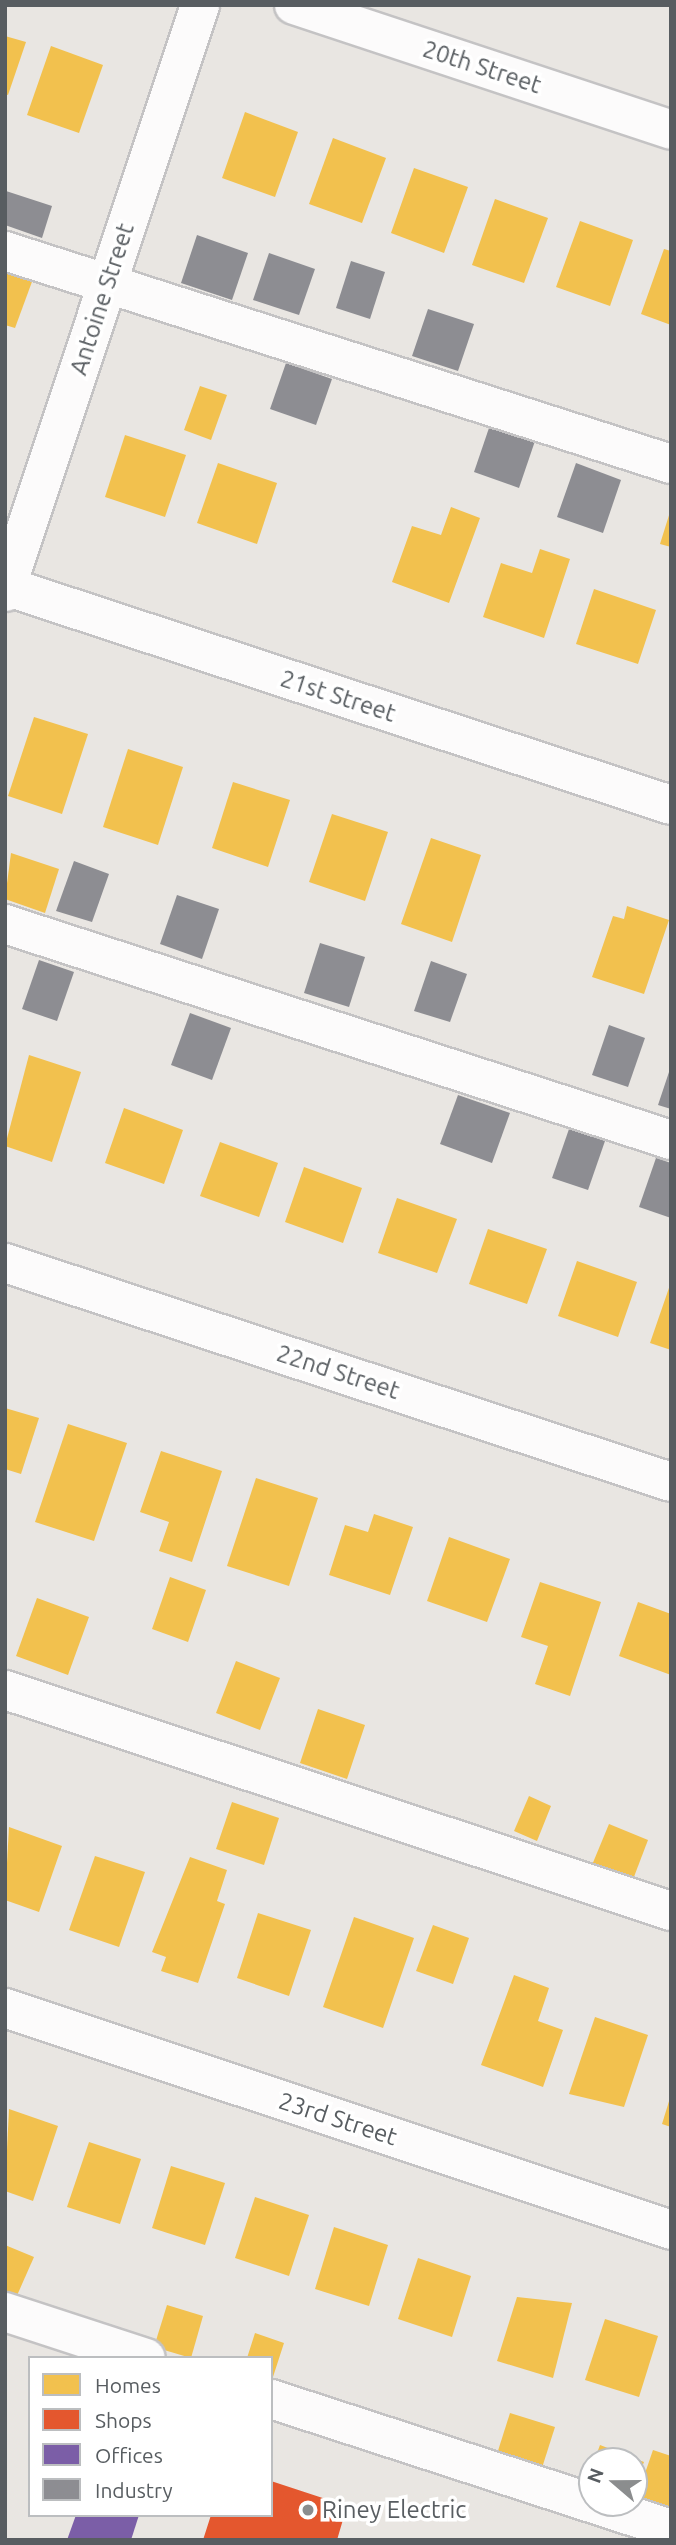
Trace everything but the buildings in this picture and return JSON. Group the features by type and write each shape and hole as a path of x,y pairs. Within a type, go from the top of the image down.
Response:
{"street":[{"name":"Antoine Street","path":"6,588 200,5"},
{"name":"20th Street","path":"294,5 671,130"},
{"path":"5,251 671,464"},
{"name":"21st Street","path":"6,588 671,805"},
{"path":"5,924 671,1140"},
{"name":"22nd Street","path":"5,1263 671,1482"},
{"path":"5,1690 671,1911"},
{"name":"23rd Street","path":"5,2008 671,2230"},
{"path":"5,2312 140,2356"},
{"path":"273,2400 671,2529"}],"place":[{"name":"Riney Electric","path":"308,2510"}]}
